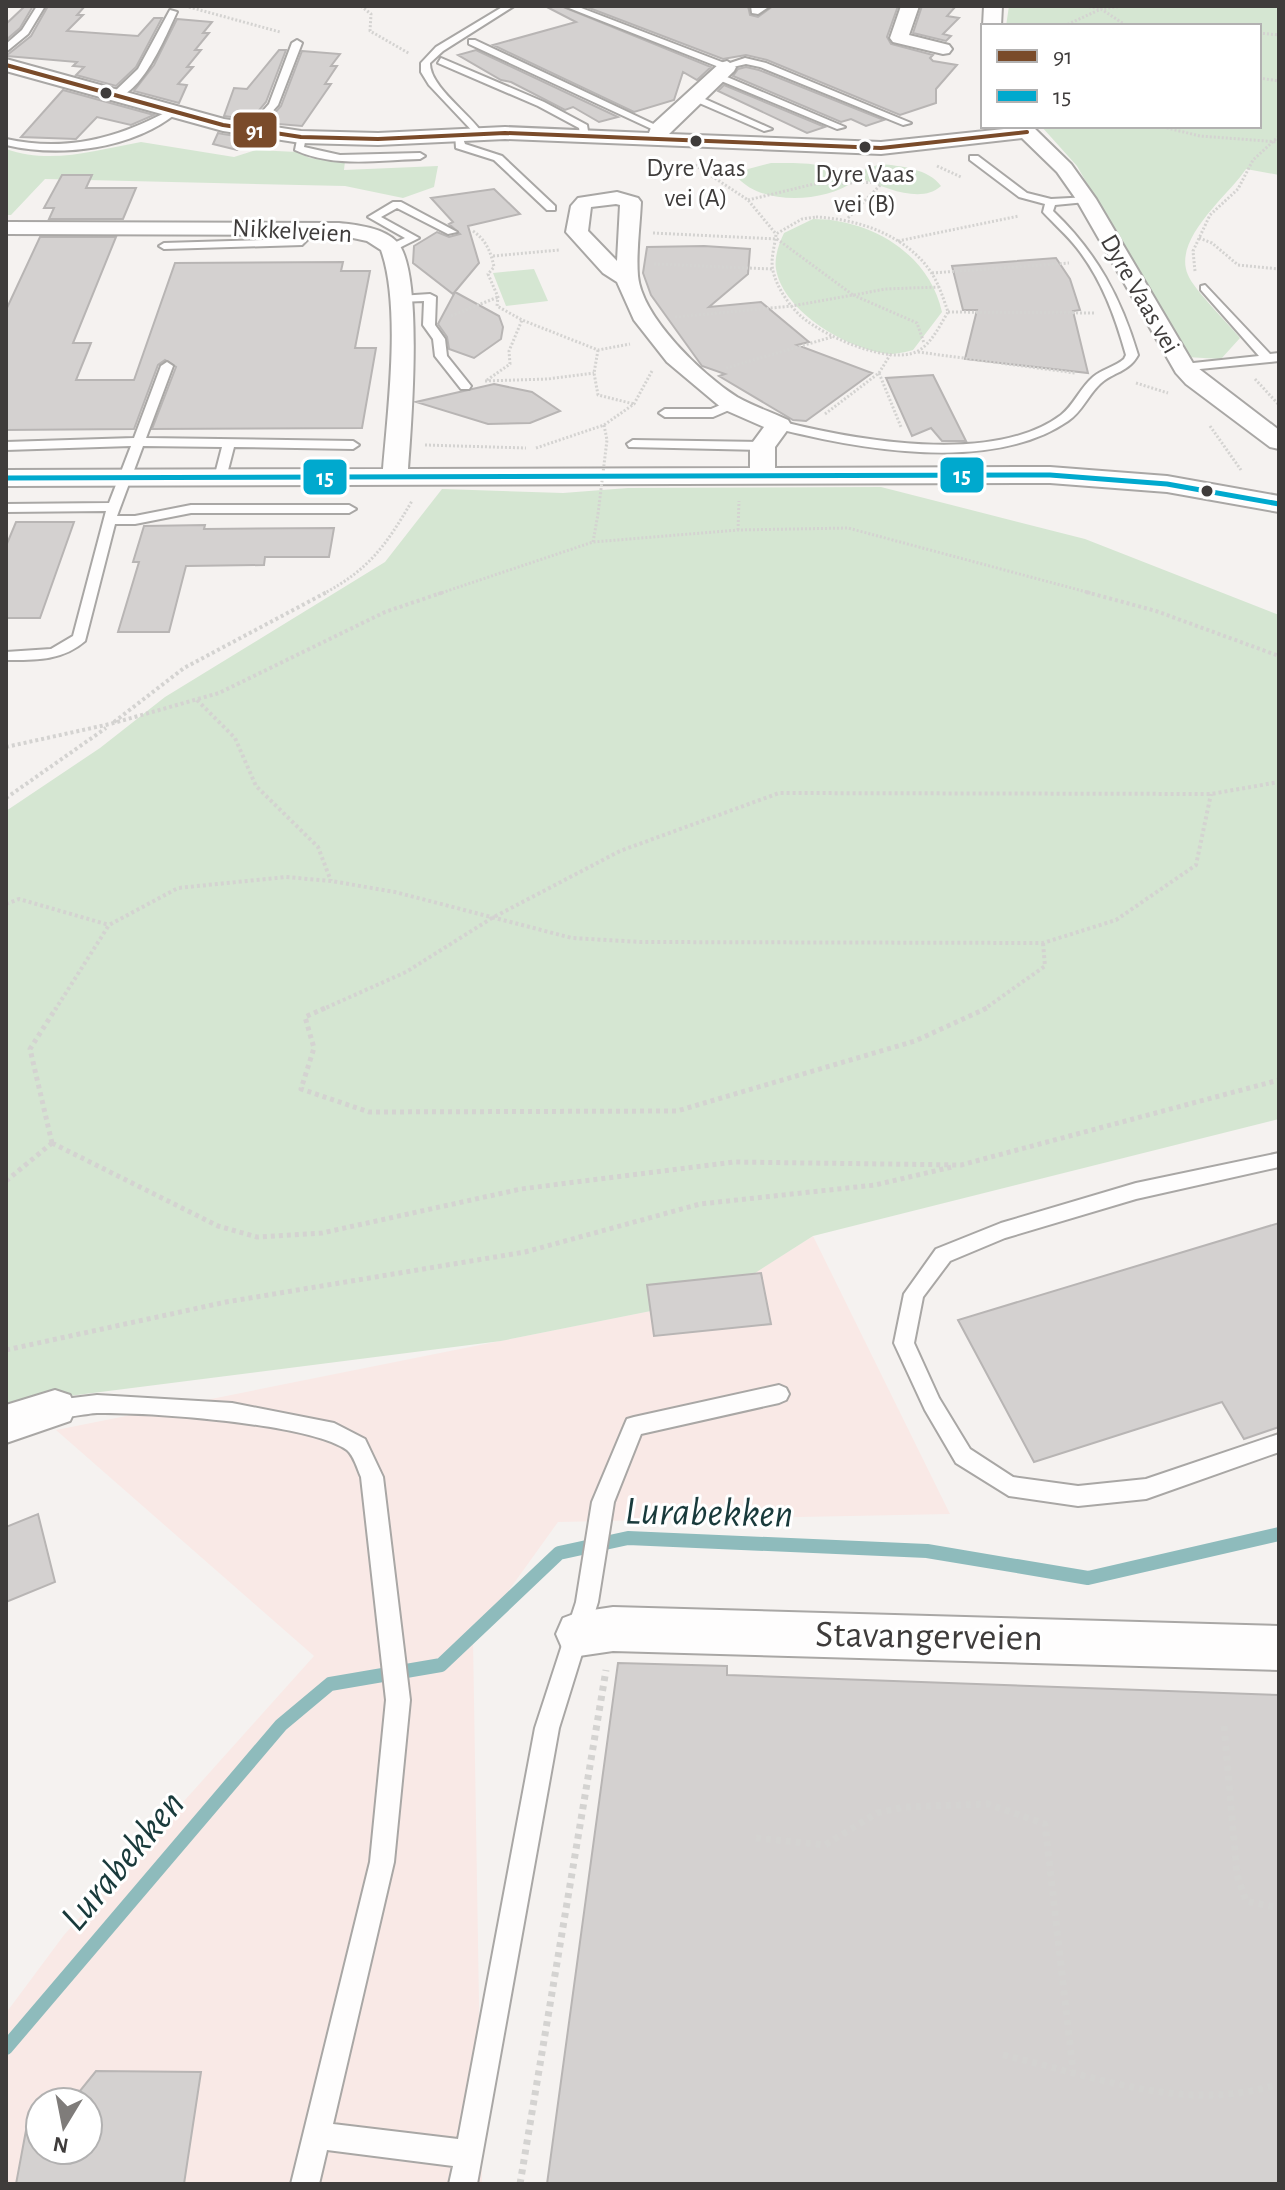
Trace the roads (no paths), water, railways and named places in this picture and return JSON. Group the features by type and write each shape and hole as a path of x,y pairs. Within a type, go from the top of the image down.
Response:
{"street":[{"path":"910,6 899,38 943,49"},
{"path":"6,65 250,131 301,137 378,139 468,134 584,137 659,134 861,148 903,146 1024,129"},
{"path":"659,134 722,71"},
{"name":"Dyre Vaas vei","path":"1024,129 1064,168 1086,199 1184,368 1279,442"},
{"path":"628,270 611,268 577,232 581,206 590,200 606,198 631,202 628,270 641,331 732,404 790,429"},
{"name":"Nikkelveien","path":"6,228 314,228 352,231 391,248 398,267 401,382 395,477"},
{"path":"763,476 762,446 790,429"},
{"path":"6,478 1093,477 1167,484 1269,502"},
{"path":"6,1424 55,1408"},
{"name":"Stavangerveien","path":"593,1622 1279,1648"}],"lane":[{"path":"6,49 25,32 41,6"},
{"path":"510,6 434,51 426,63 426,72 432,83 470,120 468,134 460,146 498,158 551,208"},
{"path":"568,6 722,71 840,127"},
{"path":"115,96 126,90 142,69 173,12"},
{"path":"472,42 659,134"},
{"path":"250,131 273,105 297,43"},
{"path":"441,61 541,104 584,127 584,137"},
{"path":"722,71 745,61 763,65 906,123"},
{"path":"693,97 767,129"},
{"path":"6,142 51,149 98,142 123,136 173,112"},
{"path":"301,137 299,148 308,154 330,157 420,156"},
{"path":"790,429 879,446 1000,441 1045,429 1065,418 1100,377 1124,368 1132,355 1121,313 1094,260 1050,207 1023,195 974,158"},
{"path":"1050,207 1086,199"},
{"path":"391,248 414,238 373,217 397,204 452,232"},
{"path":"164,246 302,242 314,228"},
{"path":"1205,288 1273,358"},
{"path":"399,299 430,297 429,325 439,339 441,356 465,386"},
{"path":"1184,368 1273,358"},
{"path":"6,656 53,655 69,648 80,638 111,513 167,366"},
{"path":"665,413 713,413 732,404"},
{"path":"6,446 136,442 353,445"},
{"path":"220,478 229,444"},
{"path":"633,444 762,446"},
{"path":"6,508 111,513 135,520 191,509 349,509"},
{"path":"1279,1160 1136,1191 1001,1231 943,1255 914,1294 904,1343 932,1404 963,1456 1009,1486 1078,1496 1146,1489 1279,1443"},
{"path":"463,2184 547,1728 593,1622 603,1502 634,1426 779,1394"},
{"path":"55,1408 97,1404 232,1412 334,1432 358,1446 372,1477 398,1700 382,1862 305,2184"},
{"path":"318,2136 467,2154"}],"waterway":[{"name":"Lurabekken","path":"6,2048 281,1725 330,1684 441,1665 559,1553 628,1538 927,1551 1088,1578 1279,1534"}],"place":[{"name":"Dyre Vaas vei (A)","path":"696,141"},
{"name":"Dyre Vaas vei (B)","path":"865,147"}]}
